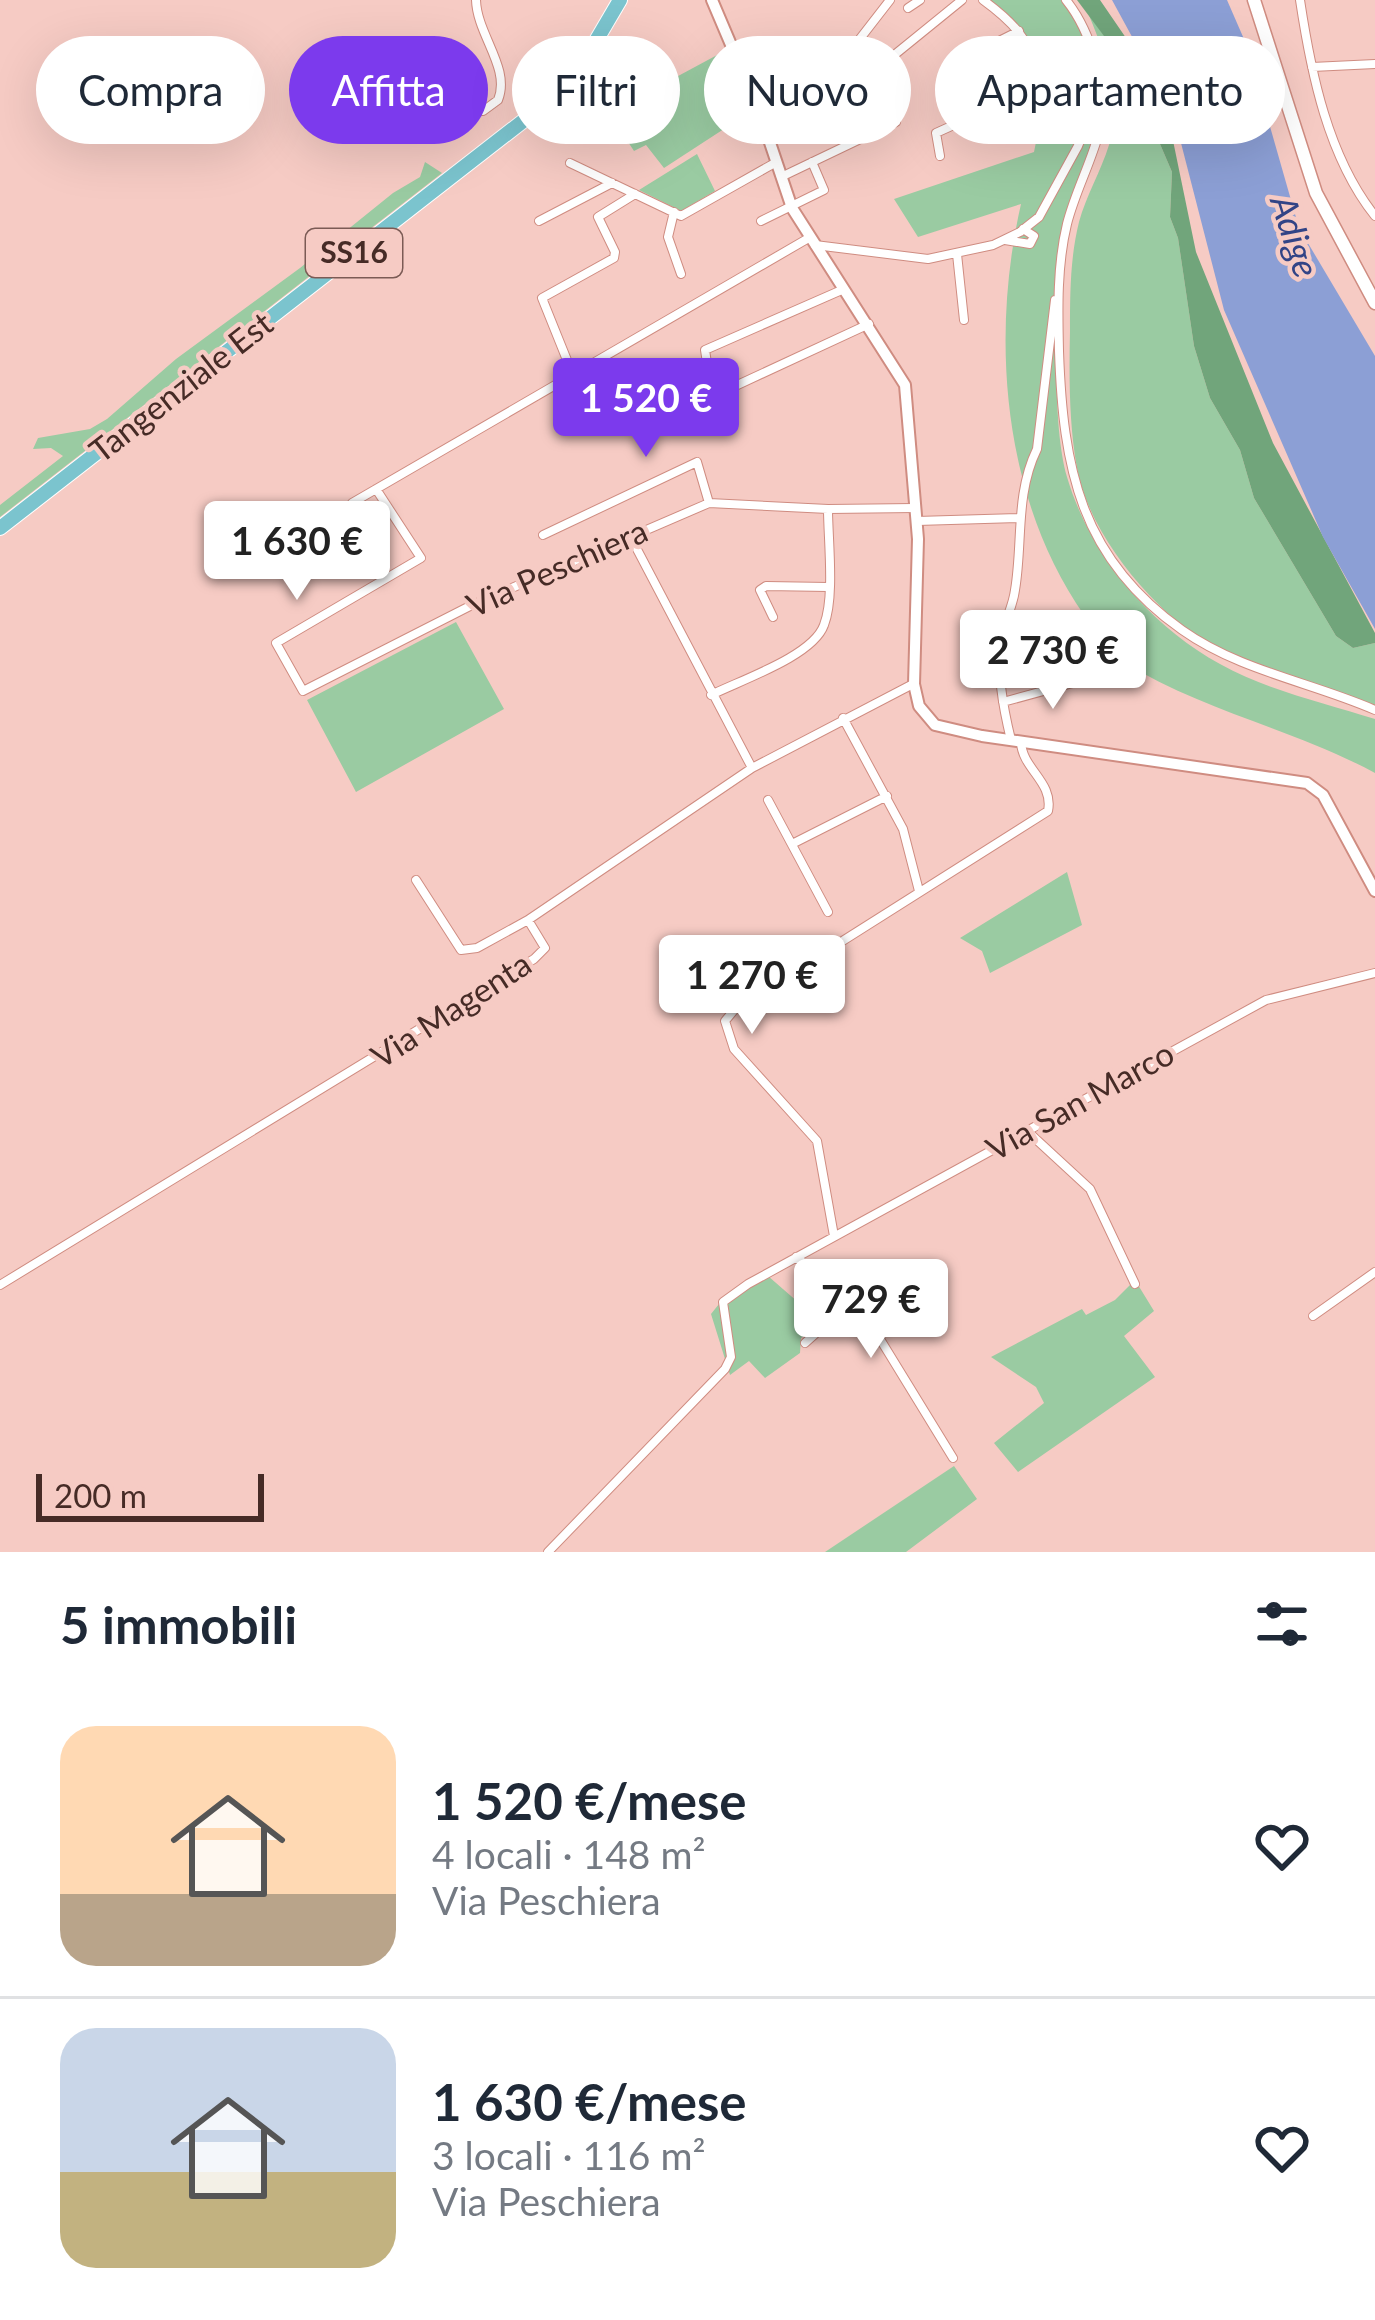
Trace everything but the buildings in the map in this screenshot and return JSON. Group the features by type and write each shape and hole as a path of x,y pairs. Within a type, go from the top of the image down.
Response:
{"main road":[{"name":"Tangenziale Est","path":"0,528 545,104 583,63 620,0"},
{"path":"1254,0 1316,193 1375,303"}],"street":[{"path":"476,0 482,36"},
{"path":"712,0 727,36"},
{"path":"908,8 920,0"},
{"path":"911,41 962,0"},
{"path":"940,156 937,134 1033,88 1040,75 1033,51 1019,31 982,0"},
{"path":"1066,0 1084,36"},
{"path":"1300,0 1329,128 1356,188 1375,216"},
{"path":"862,36 889,1"},
{"path":"1009,36 1019,31"},
{"path":"488,48 503,79 498,100 488,107"},
{"path":"1312,67 1375,64"},
{"path":"768,144 790,205 810,242 895,362 908,394 916,515 914,684 919,706 934,725 1307,783 1323,795 1375,891"},
{"path":"779,177 850,144"},
{"path":"352,503 810,242 928,259 1004,239 1039,217 1079,144"},
{"path":"834,1235 817,1142 734,1049 724,1021 1048,811 1050,797 1022,754 1003,702 1002,638 1016,589 1020,518 1029,466 1037,449 1067,225 1094,144"},
{"path":"761,221 824,190 812,162"},
{"path":"570,163 681,216 773,164"},
{"path":"539,221 612,183"},
{"path":"574,375 542,298 614,258 598,217 635,194"},
{"path":"674,212 668,237 681,274"},
{"path":"1004,239 1030,244 1034,236 1023,229"},
{"path":"957,254 964,320"},
{"path":"684,409 710,399 704,380 709,376 705,350 844,289"},
{"path":"1058,293 1061,411 1068,468 1092,528 1124,575 1180,629 1208,646 1375,710"},
{"path":"731,388 869,324"},
{"path":"543,535 697,461 710,502"},
{"name":"Via Peschiera","path":"376,489 421,558 276,643 303,692 470,606 710,502 1020,518"},
{"path":"711,695 811,644 826,618 828,509"},
{"path":"629,535 752,768"},
{"path":"773,617 760,590 766,586 828,586"},
{"path":"1003,702 1091,678"},
{"name":"Via Magenta","path":"0,1285 534,959 545,948 528,920 752,768 914,684"},
{"path":"843,717 904,829 920,891"},
{"path":"792,844 887,796"},
{"path":"768,800 828,912"},
{"path":"416,880 461,950 477,948 528,920"},
{"name":"Via San Marco","path":"548,1552 724,1369 731,1357 723,1302 834,1235 1266,1000 1375,973"},
{"path":"1026,1130 1090,1189 1136,1284"},
{"path":"796,1257 853,1301 891,1352 953,1458"},
{"path":"1312,1316 1375,1272"},
{"path":"805,1343 853,1301"}],"green space":[{"path":"986,0 1063,0 1086,36 1023,36"},
{"path":"1077,0 1100,0 1125,36 1104,36"},
{"path":"1088,13 1105,36 1097,36"},
{"path":"704,62 704,142 664,168 646,145 634,151 629,144 680,144 680,75"},
{"path":"1035,144 1094,144 1068,223 1057,351 1062,452 1077,506 1091,534 1146,608 1194,648 1257,681 1375,719 1375,773 1185,694 1124,662 1098,672 1076,617 1084,615 1036,521 1010,417 1006,309 1021,204 918,237 894,199 1034,152"},
{"path":"1160,144 1172,172 1170,217 1178,238 1194,346 1210,398 1240,450 1254,498 1336,636 1353,648 1375,643 1375,707 1263,671 1204,642 1133,577 1097,523 1077,468 1071,417 1071,276 1079,222 1109,145"},
{"path":"1160,144 1174,144 1196,252 1273,443 1375,633 1375,643 1353,648 1336,636 1254,498 1240,450 1210,398 1194,346 1178,238 1170,217 1172,172"},
{"path":"697,154 715,191 681,211 639,190"},
{"path":"425,162 442,173 0,517 0,505 63,456 51,448 33,449 38,438 90,429 107,419 176,359 420,177"},
{"path":"456,622 504,709 356,792 307,700"},
{"path":"1067,872 1082,925 990,973 982,951 960,938"},
{"path":"768,1276 822,1323 801,1338 800,1353 765,1378 749,1361 730,1375 711,1314 723,1299"},
{"path":"1135,1280 1154,1311 1124,1336 1155,1377 1018,1472 994,1443 1044,1403 1036,1387 991,1357 1082,1309 1086,1315 1115,1300"},
{"path":"954,1466 977,1499 906,1552 825,1552"}],"water":[{"path":"1112,0 1227,0 1243,36 1132,36"},
{"name":"Adige","path":"1181,144 1275,144 1299,228 1375,356 1375,629 1323,537 1224,310"}]}
